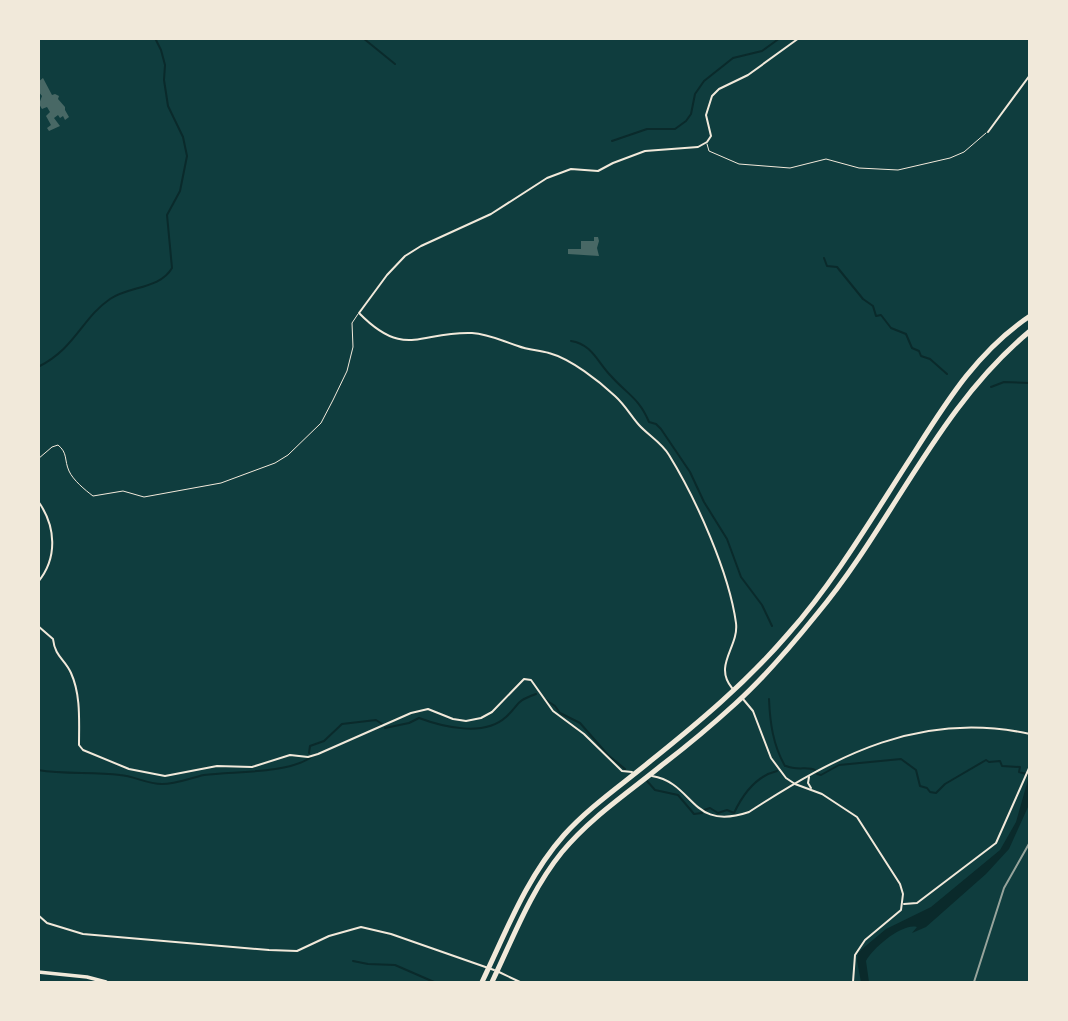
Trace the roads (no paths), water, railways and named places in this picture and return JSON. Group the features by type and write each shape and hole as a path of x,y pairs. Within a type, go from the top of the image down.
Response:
{"highway":[{"path":"482,982 523,896 544,860 576,822 728,698 789,634 825,588 962,380 1013,327 1030,316"},
{"path":"493,982 551,867 583,829 749,691 818,613 865,550 961,402 1006,351 1030,331"}],"main road":[{"path":"38,972 87,976 106,982"}],"street":[{"path":"799,38 748,75 719,89 712,96 706,115 711,136 707,142 693,148 645,151 598,172 571,169 554,175 491,214 405,256 359,313 386,334 409,342 471,333 486,335 521,348 549,352 576,365 615,396 668,452 706,529 736,621 734,640 724,665 729,685 753,711 771,758 786,778 847,809 863,824 900,884 903,904 898,914 865,940 855,955 853,982"},
{"path":"988,132 1030,75"},
{"path":"38,501 53,536 53,547 48,570 38,582"},
{"path":"38,626 53,639 55,651 71,671 78,698 79,745 83,750 129,769 165,776 217,766 252,767 290,755 308,757 411,713 428,709 453,719 466,721 481,718 492,712 524,679 531,680 553,711 583,734 622,771 658,777 685,794 693,806 705,813 721,817 736,817 749,812 859,749 918,731 966,726 1029,734"},
{"path":"903,904 917,903 996,843 1030,766"},
{"path":"810,776 808,783 811,789"},
{"path":"38,915 47,923 83,934 269,950 297,951 329,936 361,927 478,963 520,982"}],"lane":[{"path":"707,142 709,151 739,164 790,168 826,159 859,168 898,170 950,158 974,145 988,132"},
{"path":"38,459 58,445 65,451 69,472 93,496 123,491 144,497 221,483 275,463 288,455 321,423 347,371 352,346 352,323 359,313"}],"water":[{"path":"1029,776 1028,807 1009,849 986,874 926,927 912,933 917,927 904,929 881,943 866,961 869,982 861,982 857,961 858,953 862,949 886,929 931,907 1000,850 1016,822"}],"waterway":[{"path":"38,367 51,360 70,343 92,315 110,299 152,284 167,275 172,268 167,215 180,191 187,156 183,137 168,106 165,65 155,38"},
{"path":"363,38 395,64"},
{"path":"612,141 647,129 675,129 691,114 695,94 704,81 733,58 762,51 780,38"},
{"path":"824,258 827,266 837,267 863,299 873,306 876,316 881,315 891,328 906,334 912,348 947,374"},
{"path":"571,341 589,350 637,402 649,422 661,429 690,472 704,502 727,539 741,577 762,605 772,626"},
{"path":"991,387 1004,382 1030,383"},
{"path":"385,728 419,718 451,727 486,727 497,723 521,701 536,694"},
{"path":"769,699 773,734 785,766"},
{"path":"546,700 560,713 580,723 608,755 625,769"},
{"path":"309,753 310,746 324,741 342,724 376,720 382,724"},
{"path":"38,770 110,774 162,784 204,775 287,767 310,758"},
{"path":"817,774 821,775 839,765 901,759 916,770 920,786 936,793 945,784 986,760 1000,761 1002,766 1020,767 1019,772 1030,775"},
{"path":"786,766 815,770"},
{"path":"704,810 710,808 718,813 727,810 734,813 751,787 769,773 777,771"},
{"path":"647,781 655,790 678,795 694,814 702,813"},
{"path":"353,961 395,965 434,982"}],"railway":[{"path":"974,982 1004,888 1030,842"}]}
